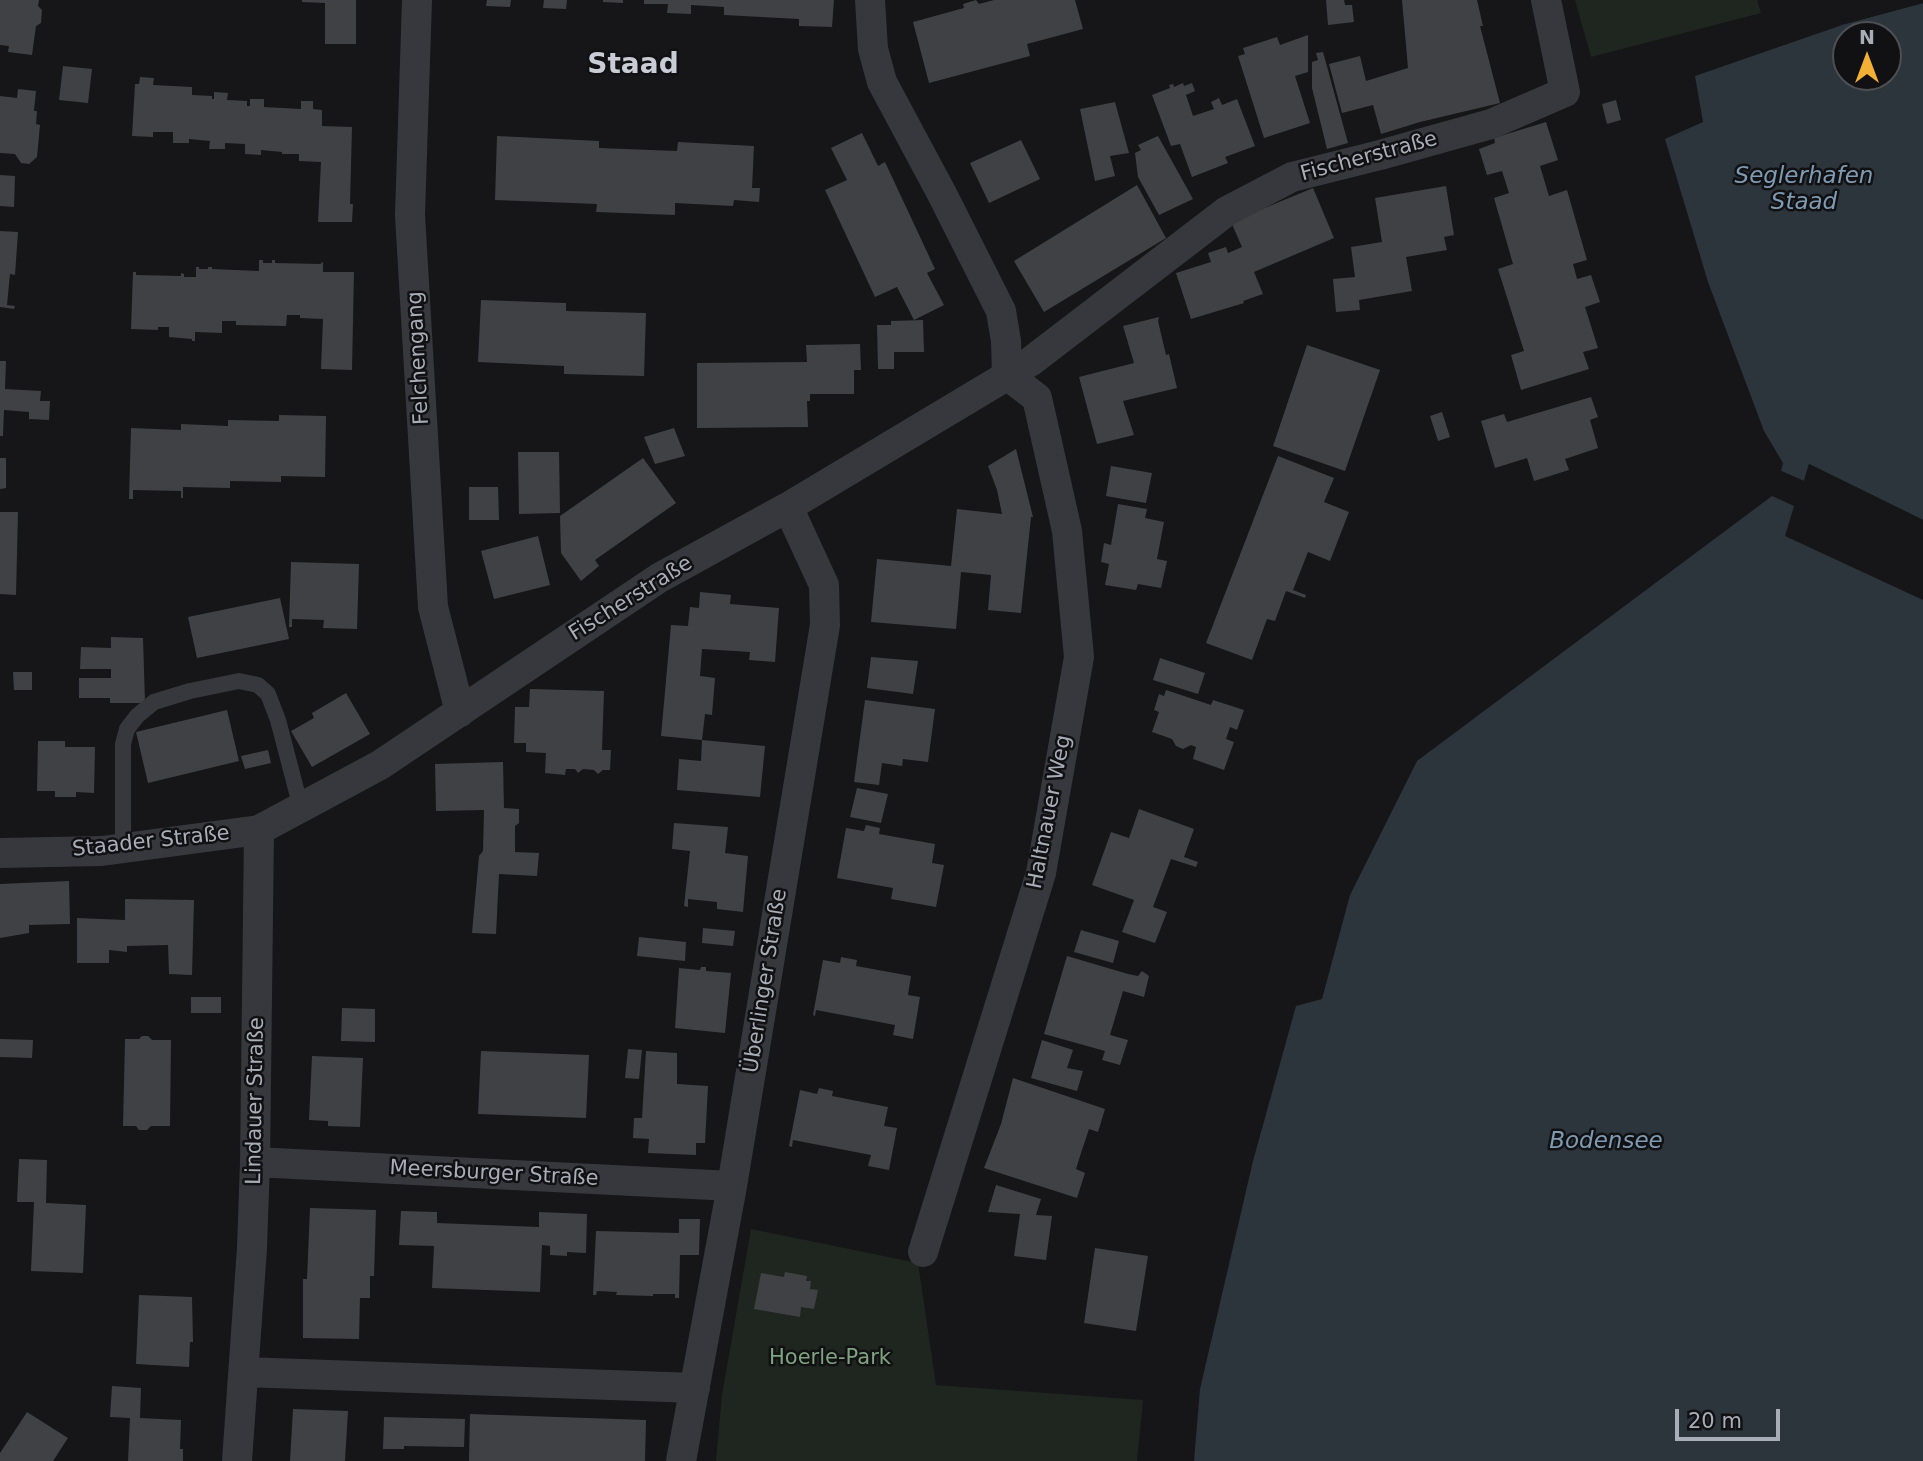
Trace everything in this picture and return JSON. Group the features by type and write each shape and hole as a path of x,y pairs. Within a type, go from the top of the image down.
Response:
{"street":[{"name":"Felchengang","path":"417,0 410,215 432,593 433,607 460,712"},
{"path":"870,0 873,49 879,74 1001,311 1006,341 1007,375"},
{"name":"Fischerstraße","path":"259,830 380,765 659,578 788,508 1030,362 1227,211 1292,177 1491,124 1565,92 1546,0"},
{"name":"Haltnauer Weg","path":"923,1252 1041,873 1079,657 1068,531 1037,398 1007,375"},
{"name":"Überlinger Straße","path":"681,1461 732,1186 825,625 824,585 788,508"},
{"name":"Staader Straße","path":"0,853 102,851 259,830"},
{"name":"Lindauer Straße","path":"237,1461 255,1162 259,830"},
{"name":"Meersburger Straße","path":"255,1162 732,1186"},
{"path":"244,1373 695,1388"}],"lane":[{"path":"123,848 123,744 127,729 154,702 190,691 239,681 258,685 268,694 278,720 301,808"}],"green space":[{"path":"1575,0 1757,0 1761,13 1591,57"},
{"name":"Hoerle-Park","path":"751,1229 918,1263 936,1385 1143,1400 1137,1461 716,1461 722,1395"}],"water":[{"name":"Seglerhafen Staad","path":"1923,3 1923,520 1809,464 1804,481 1781,471 1783,463 1764,431 1708,282 1665,139 1703,122 1695,76 1832,29 1832,91 1902,91 1902,21 1856,21"},
{"name":"Bodensee","path":"1772,496 1794,506 1785,536 1923,600 1923,1461 1194,1461 1200,1389 1253,1161 1296,1006 1322,999 1350,895 1417,761"}],"pier":[{"path":"1923,0 1923,3 1856,21 1844,20"},
{"path":"1809,464 1923,520 1923,523 1811,469 1805,484 1780,474 1781,471 1804,481"}],"building":[{"path":"0,0 39,0 38,6 42,10 41,23 36,26 32,55 8,52 9,46 0,45"},
{"path":"302,0 356,0 356,44 325,44 325,3"},
{"path":"487,0 511,0 510,7 486,6"},
{"path":"544,0 567,0 566,9 543,8"},
{"path":"623,0 623,3 603,2"},
{"path":"644,0 834,0 832,27 799,26 799,19 724,15 724,7 691,5 691,14 667,13 668,4 644,4"},
{"path":"976,0 979,4 994,0 1075,0 1083,29 1027,44 1030,56 929,83 913,22 964,8 963,4"},
{"path":"1326,0 1344,0 1345,5 1352,5 1354,22 1328,25"},
{"path":"1402,0 1477,0 1483,26 1480,26 1500,103 1381,134 1373,105 1342,113 1329,64 1360,56 1366,81 1408,68"},
{"path":"1308,35 1308,72 1295,76 1310,123 1264,138 1238,56 1245,54 1243,48 1277,37 1280,45"},
{"path":"1323,52 1348,143 1327,149 1312,88 1312,62 1318,60 1316,53"},
{"path":"63,66 92,69 88,103 59,100"},
{"path":"140,77 154,78 153,85 192,87 192,95 212,96 212,99 214,92 228,93 227,100 247,101 247,106 250,106 250,99 264,99 264,107 301,109 301,101 313,101 313,109 322,110 322,126 352,127 352,222 318,222 321,162 299,161 299,154 282,152 261,150 261,155 245,154 245,144 225,143 225,149 209,149 210,141 189,139 189,143 173,143 173,132 153,132 153,137 132,136 135,84 139,84"},
{"path":"1183,83 1184,86 1192,83 1195,91 1186,95 1193,116 1214,109 1211,102 1219,98 1222,105 1237,99 1255,146 1225,157 1228,163 1192,177 1180,144 1171,146 1152,95 1170,88 1169,85 1173,84 1174,87"},
{"path":"18,89 36,91 34,111 37,111 36,124 40,125 37,157 29,164 21,163 15,154 0,153 0,96 17,98"},
{"path":"1616,100 1621,120 1607,124 1602,104"},
{"path":"1115,102 1129,153 1110,156 1115,176 1095,181 1080,109"},
{"path":"1546,122 1558,160 1540,166 1549,196 1567,190 1587,260 1573,264 1577,279 1591,275 1600,302 1585,307 1598,348 1583,352 1589,369 1521,390 1511,355 1524,351 1498,269 1513,264 1494,198 1509,193 1502,171 1487,175 1479,149 1495,143 1494,138"},
{"path":"862,133 878,166 885,162 935,269 927,273 944,305 914,320 897,287 875,297 825,190 847,180 831,148"},
{"path":"497,136 599,141 599,148 677,151 678,142 754,146 752,188 760,188 759,202 734,200 733,206 675,203 675,215 596,212 597,204 495,200"},
{"path":"1158,136 1193,199 1159,215 1138,177 1135,153 1141,150 1138,145"},
{"path":"1021,140 1040,179 989,203 970,163"},
{"path":"0,175 15,176 14,207 0,206"},
{"path":"1137,185 1166,238 1044,312 1014,261"},
{"path":"1446,186 1454,235 1444,237 1447,250 1406,257 1412,291 1359,300 1360,310 1336,312 1333,279 1355,277 1351,247 1382,242 1375,198"},
{"path":"1313,188 1334,238 1254,272 1263,294 1243,301 1244,303 1191,319 1176,273 1211,262 1208,253 1226,247 1228,253 1242,247 1231,222"},
{"path":"0,231 18,232 15,275 10,274 7,305 15,306 14,309 0,307"},
{"path":"259,260 263,260 263,263 272,263 272,260 275,260 275,263 323,262 323,272 354,272 352,370 321,369 323,319 287,315 286,326 236,325 236,321 222,321 222,333 195,332 195,341 169,337 169,327 158,327 158,330 131,329 133,272 136,272 136,275 181,276 181,273 184,277 196,277 196,267 259,271"},
{"path":"481,300 566,303 566,311 646,313 644,376 564,374 564,366 478,362"},
{"path":"1159,317 1166,355 1169,354 1177,388 1123,401 1134,435 1097,444 1079,377 1134,363 1123,326"},
{"path":"923,320 924,352 894,352 894,369 878,369 877,325 891,325 891,321"},
{"path":"860,344 861,370 854,370 854,394 810,394 810,401 807,401 808,427 697,428 697,363 807,362 806,345"},
{"path":"1307,345 1380,370 1345,471 1273,446"},
{"path":"0,361 6,361 5,389 41,391 40,401 50,401 49,420 29,419 29,412 4,410 3,436 0,436"},
{"path":"1591,397 1598,417 1590,420 1598,448 1565,459 1569,470 1534,481 1527,458 1495,468 1481,421 1504,414 1507,422"},
{"path":"1442,412 1450,437 1438,441 1430,416"},
{"path":"279,415 326,416 325,477 281,476 281,482 230,481 230,488 183,487 183,498 181,491 133,490 133,499 129,499 131,428 181,430 181,424 228,426 228,420 279,421"},
{"path":"674,428 685,456 655,464 644,437"},
{"path":"1016,449 1033,517 1021,613 988,610 991,575 961,572 956,629 871,622 877,559 951,566 957,509 1002,514 988,466"},
{"path":"518,452 559,452 560,513 519,514"},
{"path":"1278,456 1334,478 1324,502 1349,512 1330,561 1308,552 1293,590 1306,595 1305,598 1286,591 1275,621 1267,619 1252,660 1206,643"},
{"path":"0,458 6,458 6,488 0,489"},
{"path":"643,458 676,503 595,560 599,566 581,581 561,553 560,516"},
{"path":"1111,466 1152,473 1146,503 1106,496"},
{"path":"469,487 498,487 499,520 469,520"},
{"path":"1118,504 1147,509 1145,518 1164,522 1157,559 1167,561 1161,588 1138,584 1136,590 1105,585 1109,564 1101,562 1104,543 1111,545"},
{"path":"0,512 18,512 16,595 0,594"},
{"path":"538,536 550,585 494,599 481,551"},
{"path":"291,562 359,564 357,629 323,628 324,620 292,619 292,627 289,627"},
{"path":"700,592 731,595 730,604 779,608 775,662 749,660 750,652 702,649 700,676 715,678 712,715 705,714 702,740 661,736 671,625 688,626 690,607 699,608"},
{"path":"280,598 289,639 197,658 188,617"},
{"path":"111,637 143,638 145,703 110,703 110,698 79,698 79,678 111,678 111,669 80,669 81,647 111,648"},
{"path":"871,657 918,661 913,694 867,688"},
{"path":"1160,658 1205,673 1198,694 1153,680"},
{"path":"13,672 32,672 32,690 14,690"},
{"path":"530,689 604,691 602,750 611,750 610,770 603,770 598,774 594,770 583,769 578,773 575,769 566,769 565,775 545,773 546,753 526,752 526,743 514,743 515,707 529,707"},
{"path":"1166,690 1211,705 1213,700 1244,710 1237,730 1230,727 1226,739 1234,742 1224,770 1193,759 1196,747 1191,745 1183,749 1176,746 1172,739 1152,732 1159,712 1154,710 1159,694 1164,696"},
{"path":"346,693 370,734 312,767 291,731 314,718 312,713"},
{"path":"865,700 935,709 928,762 903,759 902,766 882,763 879,785 854,782"},
{"path":"227,710 239,761 148,783 136,732"},
{"path":"702,740 765,746 760,797 677,790 679,759 701,761"},
{"path":"38,741 65,741 65,747 95,747 94,793 76,792 76,797 55,797 55,791 37,791"},
{"path":"268,750 271,763 245,769 241,756"},
{"path":"503,762 504,808 519,809 519,823 515,826 515,852 539,853 537,876 499,874 496,934 472,933 479,856 483,851 484,810 436,811 435,764"},
{"path":"857,788 888,794 881,823 850,817"},
{"path":"1139,809 1194,829 1184,857 1198,862 1196,867 1171,859 1153,907 1167,912 1155,943 1122,932 1134,900 1092,885 1111,832 1129,838"},
{"path":"674,823 728,827 725,853 748,856 743,912 717,909 717,902 688,899 688,907 684,906 690,851 672,849"},
{"path":"866,825 880,828 879,834 935,844 932,863 944,865 936,907 891,899 893,888 837,878 846,828 864,831"},
{"path":"69,881 70,924 29,925 29,933 0,938 0,884"},
{"path":"125,899 194,900 192,975 169,974 168,945 127,946 127,952 109,950 109,963 77,963 77,918 125,920"},
{"path":"703,928 735,931 733,946 702,943"},
{"path":"1081,930 1119,941 1113,963 1074,952"},
{"path":"639,937 686,942 685,961 637,956"},
{"path":"1067,956 1138,976 1142,971 1149,976 1144,997 1123,991 1110,1035 1128,1040 1120,1065 1102,1060 1105,1051 1044,1034"},
{"path":"841,957 857,960 856,966 911,976 908,995 920,997 913,1039 893,1035 895,1025 816,1010 815,1016 813,1015 823,960 840,963"},
{"path":"701,967 706,967 706,971 731,973 725,1033 675,1028 679,968 700,970"},
{"path":"191,997 221,997 221,1013 191,1013"},
{"path":"342,1008 375,1009 375,1042 341,1041"},
{"path":"148,1036 152,1040 171,1040 170,1126 151,1126 147,1130 139,1130 136,1126 123,1126 125,1039 139,1039"},
{"path":"0,1039 33,1040 32,1058 0,1057"},
{"path":"1042,1040 1073,1050 1067,1068 1083,1071 1077,1091 1031,1078"},
{"path":"628,1049 642,1050 639,1079 625,1078"},
{"path":"481,1051 589,1055 586,1118 478,1114"},
{"path":"646,1051 677,1053 677,1084 708,1086 705,1143 696,1143 696,1155 648,1153 649,1139 633,1138 634,1118 642,1118"},
{"path":"312,1056 363,1058 360,1127 328,1126 328,1121 309,1120"},
{"path":"1013,1078 1105,1109 1098,1132 1089,1129 1076,1169 1085,1173 1077,1198 984,1168 1001,1124"},
{"path":"819,1088 833,1091 832,1096 888,1107 884,1126 897,1128 889,1170 868,1166 871,1155 793,1140 792,1147 789,1146 800,1090 817,1094"},
{"path":"19,1159 47,1160 46,1203 86,1205 83,1273 31,1271 34,1202 17,1202"},
{"path":"996,1185 1041,1199 1036,1215 1052,1216 1046,1260 1014,1256 1020,1214 988,1212"},
{"path":"310,1208 376,1210 374,1276 370,1276 370,1298 360,1298 359,1339 303,1338 303,1279 307,1279"},
{"path":"401,1211 437,1212 437,1223 539,1227 539,1212 587,1214 586,1253 550,1255 550,1246 542,1245 540,1292 432,1288 434,1246 399,1245"},
{"path":"679,1219 700,1219 699,1255 680,1255 679,1298 675,1298 675,1294 616,1295 617,1292 597,1291 596,1295 593,1295 596,1231 679,1233"},
{"path":"1095,1248 1148,1256 1136,1331 1084,1323"},
{"path":"785,1272 807,1276 806,1281 811,1281 810,1289 818,1290 814,1309 801,1307 800,1317 754,1309 761,1273 784,1277"},
{"path":"139,1295 192,1297 193,1342 190,1342 189,1367 136,1364"},
{"path":"112,1386 141,1388 140,1418 181,1420 180,1449 183,1449 183,1461 128,1461 130,1418 110,1417"},
{"path":"293,1409 348,1411 345,1461 290,1461"},
{"path":"27,1412 68,1438 53,1461 0,1461 0,1453"},
{"path":"470,1414 646,1420 645,1461 469,1461"},
{"path":"384,1417 465,1419 464,1447 404,1446 404,1449 383,1449"}],"district":[{"name":"Staad","path":"633,66"}]}
